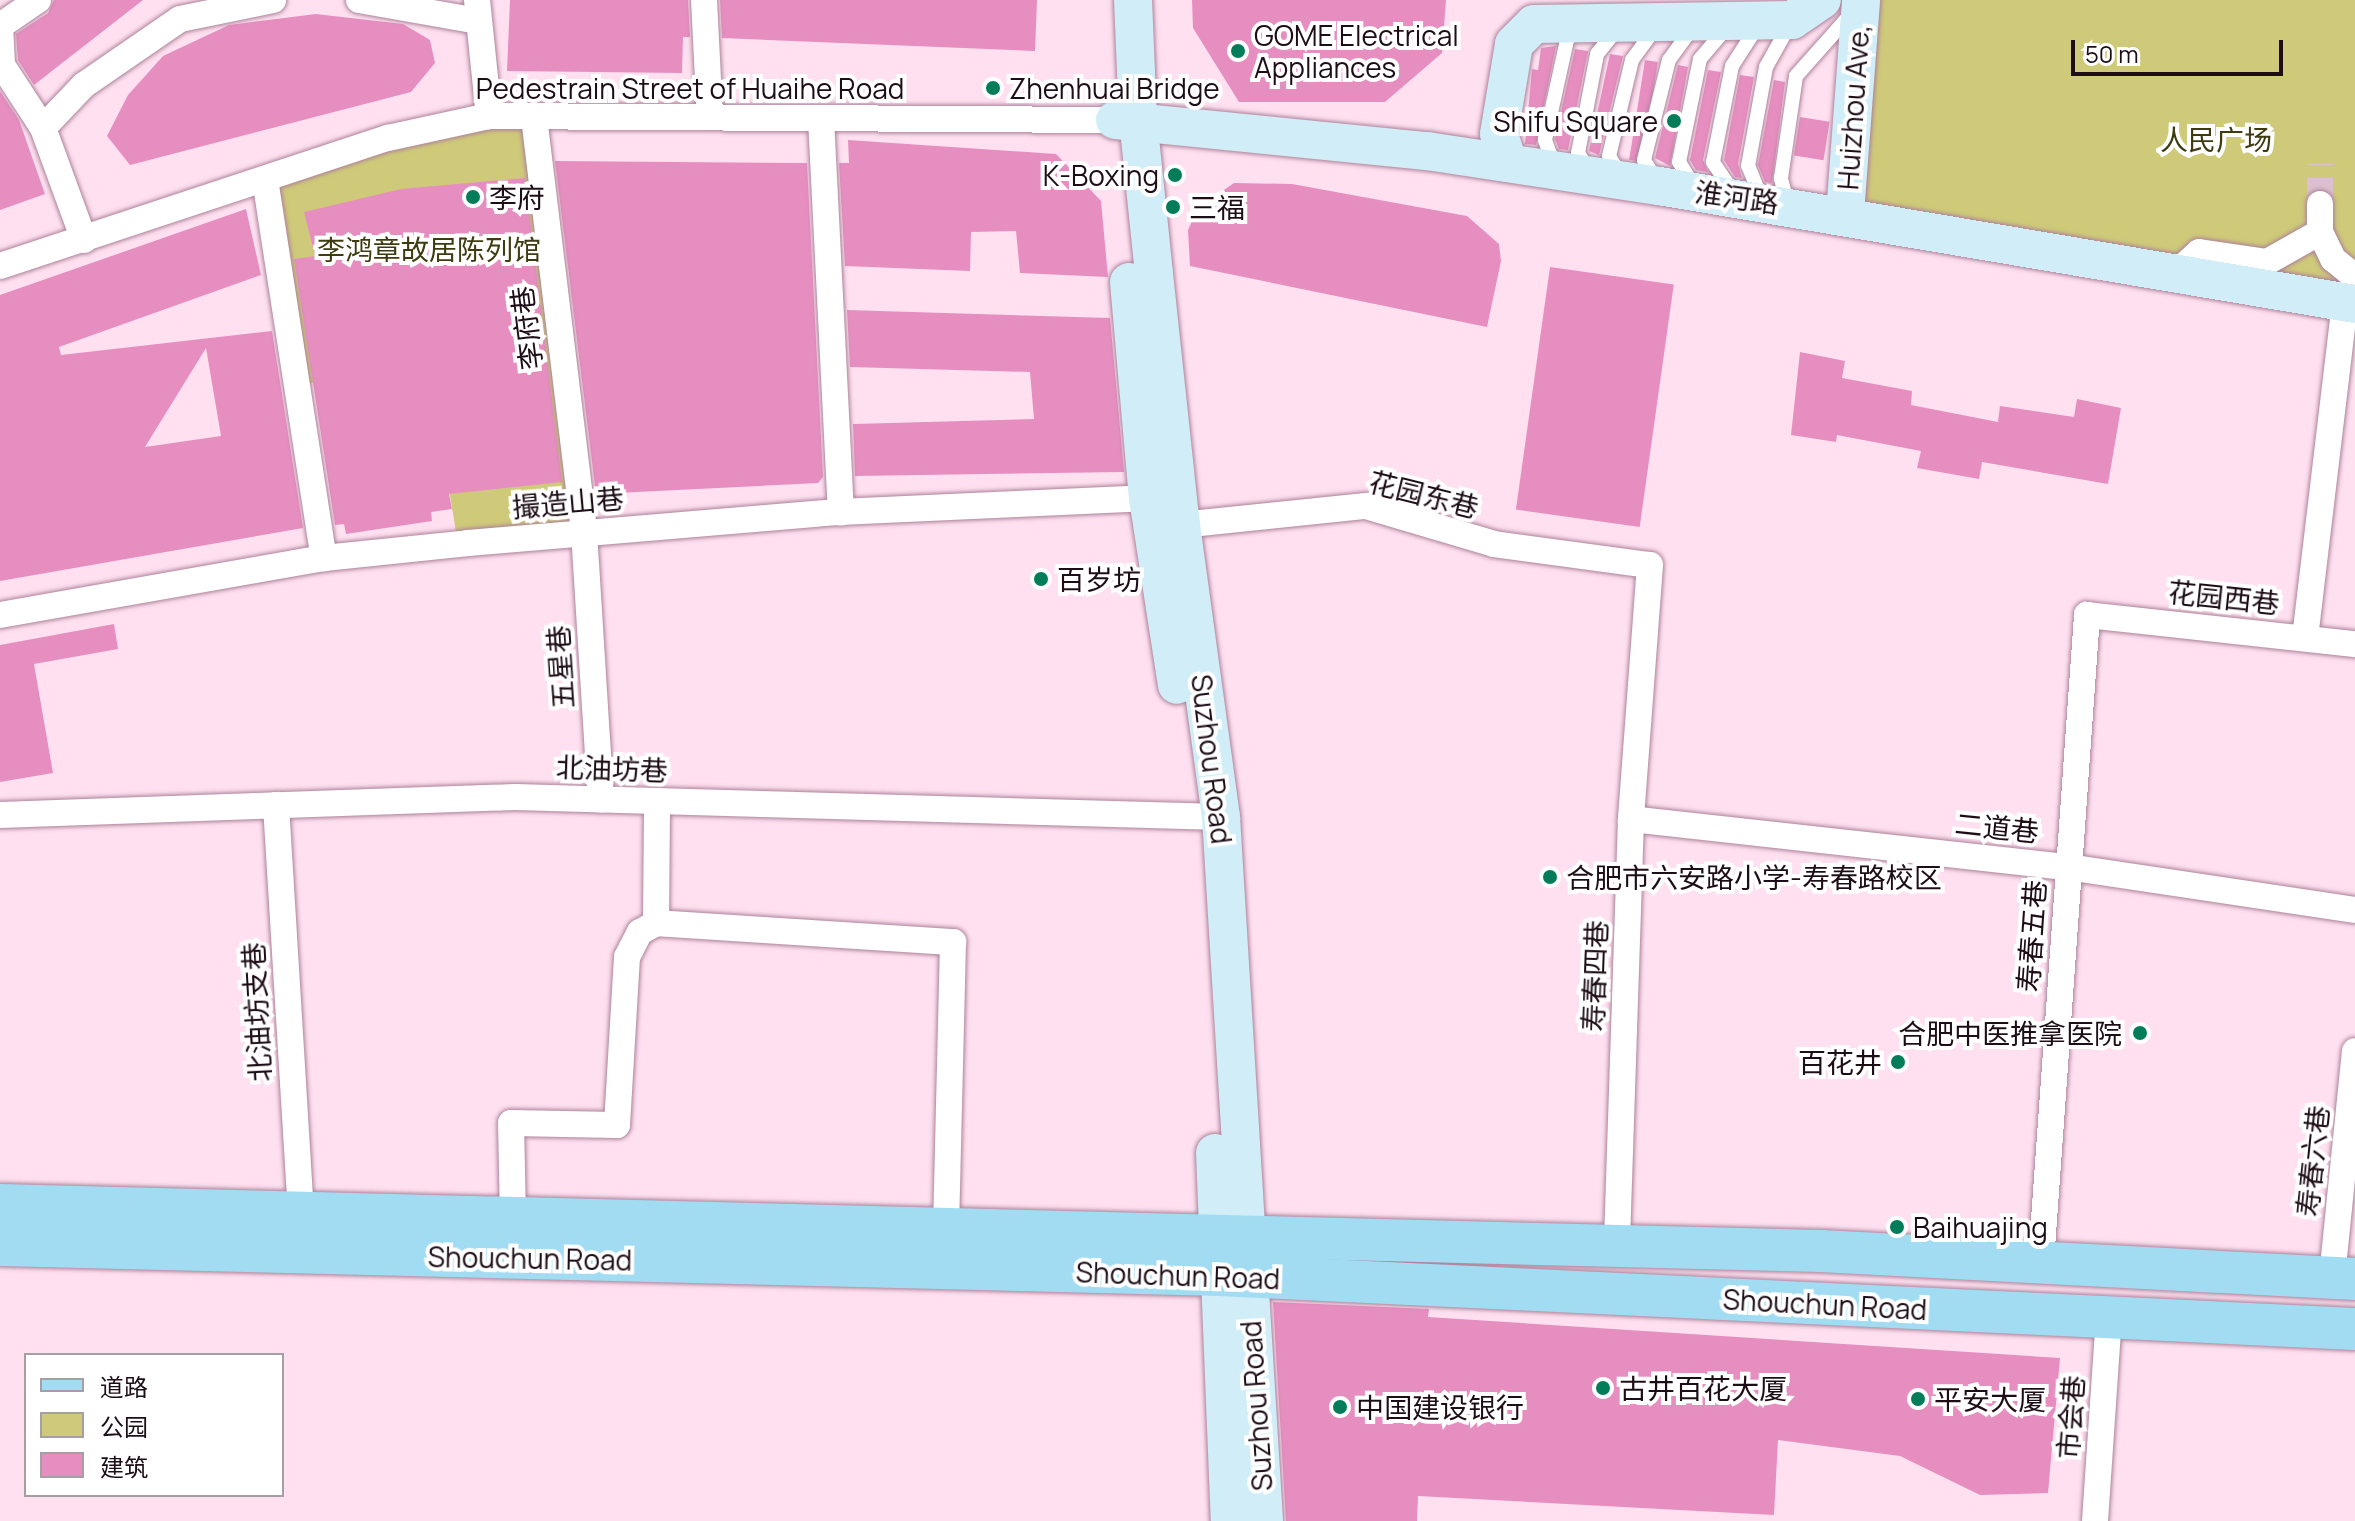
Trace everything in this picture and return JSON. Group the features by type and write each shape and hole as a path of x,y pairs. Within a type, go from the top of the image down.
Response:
{"main road":[{"name":"Suzhou Road","path":"1110,0 1181,525 1210,817 1232,1256 1230,1521"},
{"name":"Suzhou Road","path":"1133,0 1127,120 1148,498 1210,817"},
{"name":"Huizhou Ave,","path":"1845,214 1861,2"},
{"path":"1508,163 1499,134 1514,44 1534,24 1761,16"},
{"name":"淮河路","path":"1127,120 1508,163 1845,214 2176,273 2352,295"},
{"name":"Shouchun Road","path":"0,1205 946,1229 1232,1256 2109,1317 2355,1329"},
{"name":"Shouchun Road","path":"0,1245 1232,1256 1617,1245 2344,1278"},
{"name":"Suzhou Road","path":"1232,1256 1264,1521"}],"street":[{"path":"38,0 0,26 2,65 43,128 84,240"},
{"path":"43,128 84,85 180,19 273,0"},
{"path":"359,0 478,11 489,116"},
{"path":"704,0 710,117"},
{"name":"Pedestrain Street of Huaihe Road","path":"0,266 388,138 489,116 1127,120"},
{"name":"李府巷","path":"534,117 584,532"},
{"path":"821,119 841,512"},
{"path":"265,179 324,558"},
{"path":"2305,638 2352,295 2320,232 2320,204"},
{"path":"2176,273 2199,252 2267,262 2293,252 2320,232"},
{"name":"撮造山巷","path":"0,615 324,558 584,532 841,512 1148,498"},
{"name":"花园东巷","path":"1181,525 1366,506 1494,544 1650,565"},
{"name":"五星巷","path":"584,532 601,799"},
{"name":"寿春四巷","path":"1617,1245 1631,819 1650,565"},
{"name":"花园西巷","path":"2087,615 2355,644"},
{"name":"寿春五巷","path":"2041,1262 2087,615"},
{"name":"北油坊巷","path":"0,815 276,805 601,799 1210,817"},
{"path":"656,923 657,801"},
{"name":"北油坊支巷","path":"276,805 301,1215"},
{"name":"二道巷","path":"1631,819 2068,867 2355,910"},
{"path":"513,1218 511,1123 617,1125 627,957 640,932 656,923 953,942 946,1229"},
{"name":"寿春六巷","path":"2344,1278 2355,1051"},
{"name":"市会巷","path":"2095,1521 2109,1317"}],"lane":[{"path":"1762,201 1781,178 1796,76 1861,2"},
{"path":"1761,16 1766,67 1748,166 1762,201"},
{"path":"1761,16 1732,66 1713,162 1762,201"},
{"path":"1625,181 1644,160 1669,60 1761,16"},
{"path":"1696,191 1679,162 1700,59 1761,16"},
{"path":"1556,170 1545,140 1567,40 1584,20"},
{"path":"1625,181 1609,156 1632,60 1661,20"},
{"path":"1622,22 1597,54 1578,153 1625,181"}],"green space":[{"name":"人民广场","path":"1861,0 2355,0 2355,304 1845,214"},
{"name":"李鸿章故居陈列馆","path":"534,117 584,532 458,544 429,368 297,385 265,179"}],"building":[{"path":"54,0 143,0 34,85 18,60 16,34 48,13"},
{"path":"510,0 688,0 690,37 683,37 682,73 507,71"},
{"path":"720,0 1037,0 1035,51 722,38"},
{"path":"1192,0 1446,0 1442,53 1385,102 1239,102 1193,28"},
{"path":"316,14 403,24 430,40 435,63 411,92 130,165 107,136 128,95 163,56 229,25"},
{"path":"1556,46 1536,145 1525,144 1532,69 1538,70 1541,48"},
{"path":"1575,49 1588,51 1568,150 1559,149 1555,139"},
{"path":"1610,54 1623,56 1599,155 1589,151"},
{"path":"1645,60 1658,62 1642,162 1629,160"},
{"path":"1678,65 1688,67 1670,166 1655,158"},
{"path":"1708,70 1721,72 1703,160 1708,172 1696,170 1690,160"},
{"path":"1740,75 1754,77 1738,164 1742,178 1735,177 1724,160"},
{"path":"1774,80 1785,82 1772,183 1765,182 1758,165"},
{"path":"0,91 19,120 45,194 0,210"},
{"path":"1800,117 1830,122 1824,160 1794,156"},
{"path":"848,140 1056,154 1101,201 1108,277 1020,273 1016,231 971,232 970,271 845,266 839,163 849,163"},
{"path":"555,161 807,163 823,477 818,483 596,494"},
{"name":"李鸿章故居陈列馆","path":"525,178 562,482 449,494 452,509 431,512 432,521 346,534 344,524 335,525 294,259 315,256 304,212 401,189"},
{"path":"1234,183 1292,184 1467,216 1499,244 1501,261 1487,327 1190,266 1188,230 1198,208"},
{"path":"246,209 261,275 59,347 61,355 272,331 303,528 0,581 0,295","holes":["206,348 221,436 145,447"]},
{"path":"1550,267 1674,284 1640,527 1516,510"},
{"path":"847,310 1110,318 1124,472 855,476 853,424 1034,419 1030,372 850,367"},
{"path":"1800,352 1845,361 1842,378 1912,391 1911,405 1998,422 2000,406 2074,417 2077,399 2121,408 2108,484 1982,462 1979,479 1917,468 1921,451 1837,435 1836,442 1791,435"},
{"path":"114,624 118,649 34,664 53,773 0,782 0,645"},
{"path":"1273,1302 1429,1309 1428,1317 2060,1358 2048,1493 1980,1495 1900,1456 1778,1440 1774,1515 1418,1496 1417,1521 1286,1521"}],"tunnel":[{"path":"2320,164 2320,204"}],"place":[{"name":"GOME Electrical Appliances","path":"1238,51"},
{"name":"Zhenhuai Bridge","path":"993,88"},
{"name":"Shifu Square","path":"1674,121"},
{"name":"K-Boxing","path":"1175,175"},
{"name":"李府","path":"473,197"},
{"name":"三福","path":"1173,207"},
{"name":"百岁坊","path":"1041,579"},
{"name":"合肥市六安路小学-寿春路校区","path":"1550,877"},
{"name":"合肥中医推拿医院","path":"2140,1033"},
{"name":"百花井","path":"1898,1062"},
{"name":"Baihuajing","path":"1897,1227"},
{"name":"古井百花大厦","path":"1603,1388"},
{"name":"平安大厦","path":"1918,1399"},
{"name":"中国建设银行","path":"1340,1407"}]}
